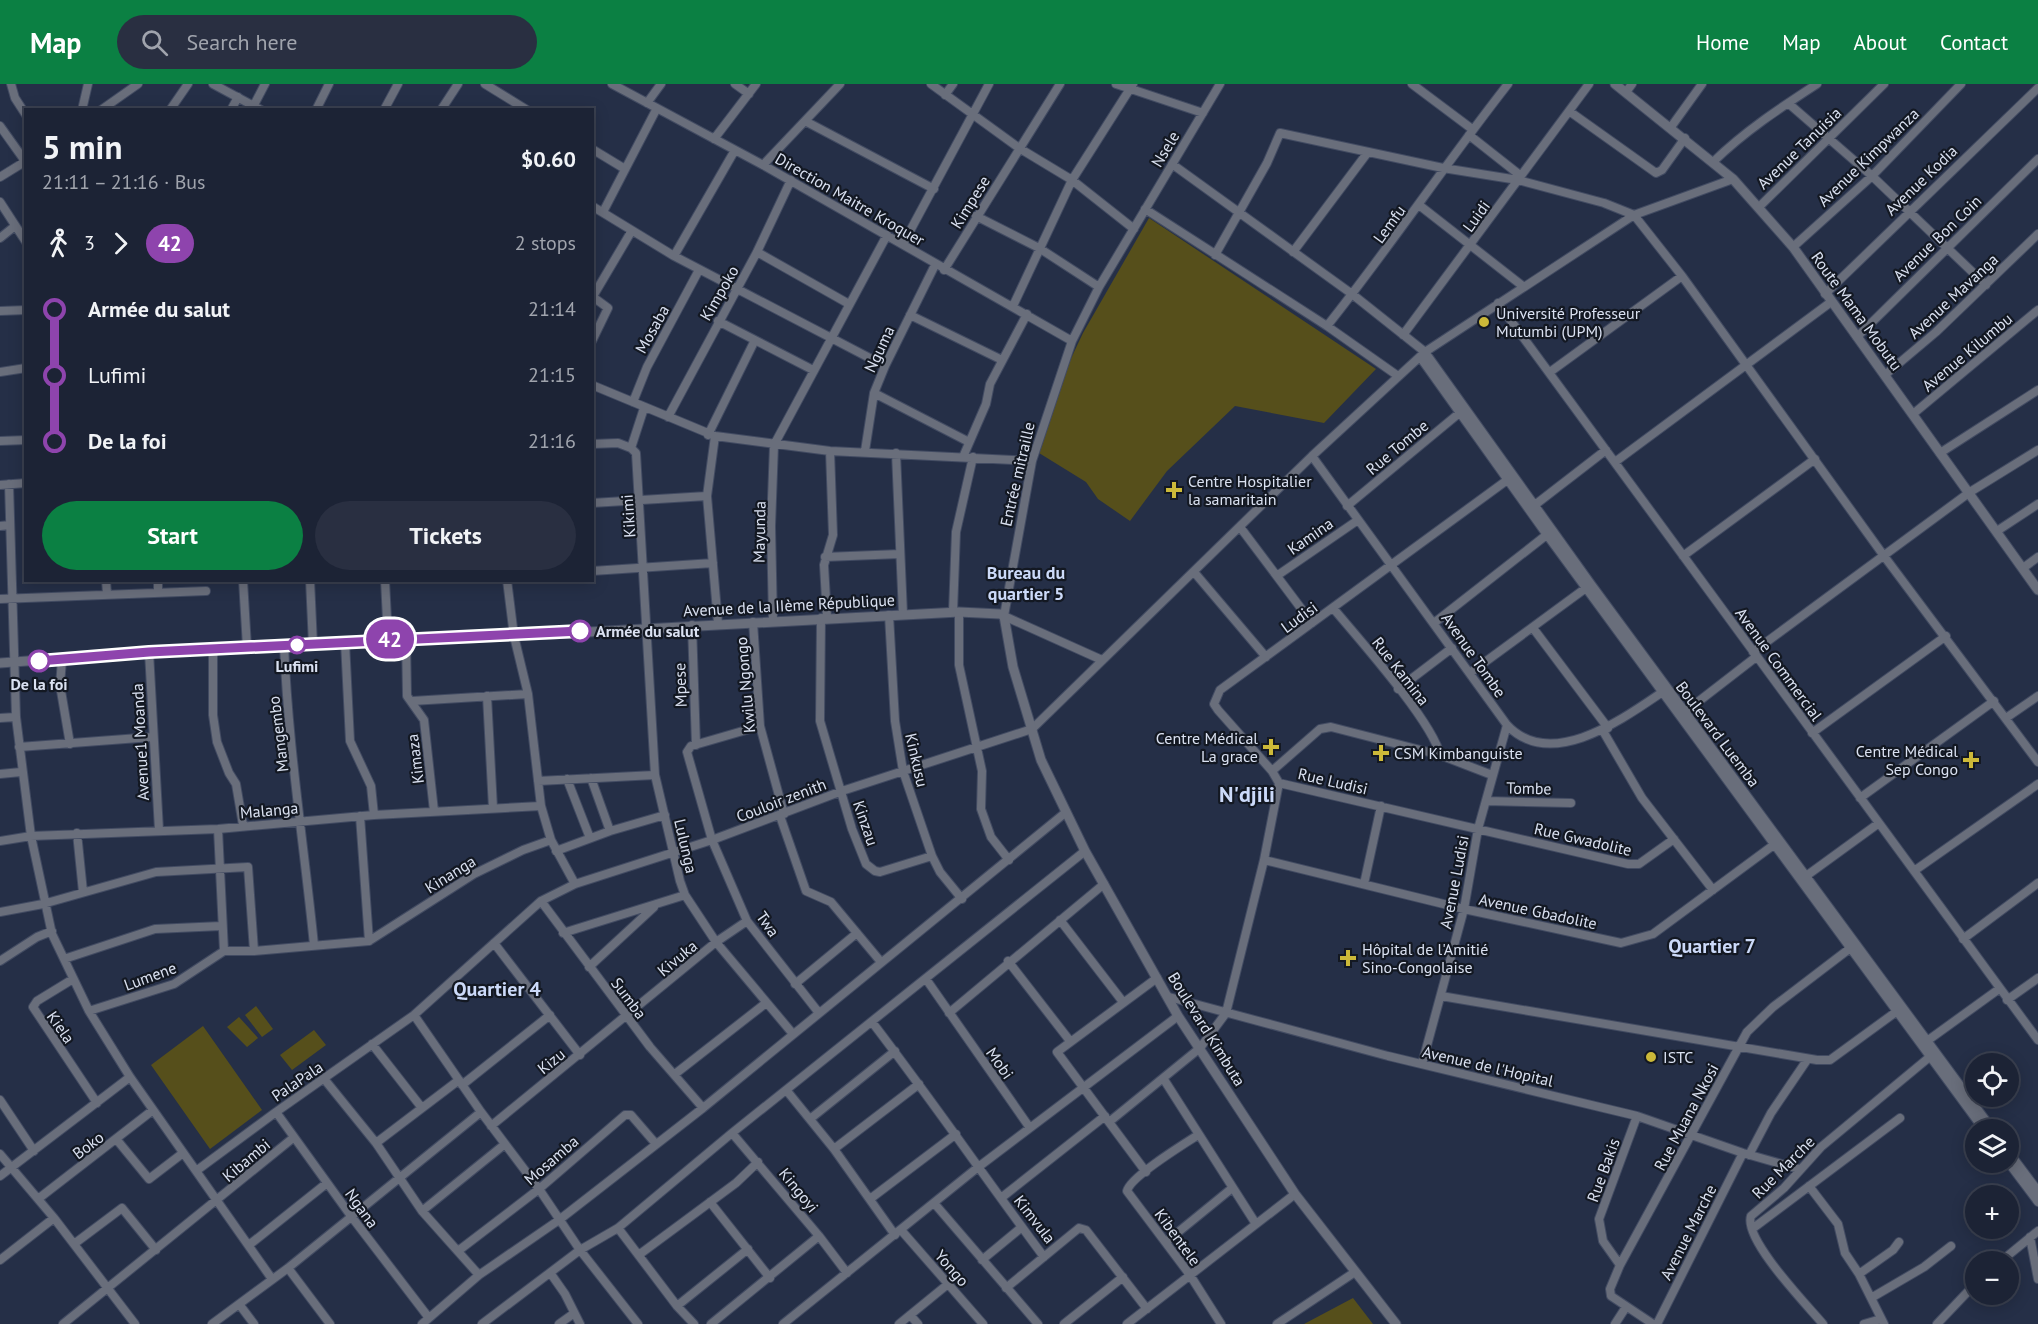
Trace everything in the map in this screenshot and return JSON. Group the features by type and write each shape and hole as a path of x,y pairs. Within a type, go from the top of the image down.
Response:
{"street":[{"path":"11,84 15,98 24,112"},
{"path":"82,108 88,84"},
{"path":"104,108 138,84"},
{"path":"171,108 188,84"},
{"path":"213,84 258,107 265,84"},
{"path":"317,108 329,84"},
{"path":"385,108 398,84"},
{"path":"442,108 458,84"},
{"path":"484,84 524,108"},
{"name":"Direction Maitre Kroquer","path":"612,84 791,180 944,270 1013,306 1072,341"},
{"path":"647,103 661,84"},
{"path":"735,84 749,94"},
{"path":"714,139 756,84"},
{"path":"763,165 840,84"},
{"path":"931,84 972,116 1072,180 1134,229 1099,287 1072,341"},
{"path":"945,95 953,84"},
{"path":"903,244 989,84"},
{"name":"Kimpese","path":"944,270 1060,84"},
{"path":"1116,84 1132,86 1203,113"},
{"name":"Nsele","path":"1134,229 1220,84"},
{"path":"1412,84 1470,132 1520,178"},
{"name":"Lemfu","path":"1327,326 1508,84"},
{"name":"Luidi","path":"1403,335 1589,84"},
{"name":"Route Mama Mobutu","path":"1615,84 1629,88 1733,179 1793,247 2038,590"},
{"path":"1671,127 1702,84"},
{"path":"1713,162 1736,140 1817,84"},
{"name":"Avenue Tanuisia","path":"1759,207 1884,84"},
{"name":"Avenue Kimpwanza","path":"1793,247 1872,176 1961,84"},
{"path":"1013,306 1072,180 1132,86"},
{"name":"Avenue Kodia","path":"1615,462 1745,366 1828,298 1908,212 2038,88"},
{"path":"232,108 238,97"},
{"path":"1788,103 1872,176 1986,285"},
{"path":"603,212 657,108"},
{"path":"1569,111 1656,173 1662,170 1685,138"},
{"path":"805,120 934,189"},
{"path":"0,126 24,160"},
{"path":"1215,255 1267,163 1280,133 1443,168 1520,178 1604,203 1634,215 1682,276 1884,556 1994,700 2038,762"},
{"path":"594,150 626,169"},
{"path":"674,256 735,150"},
{"path":"1293,252 1368,152"},
{"name":"Avenue Bon Coin","path":"1857,337 2038,159"},
{"path":"0,177 24,162"},
{"name":"Boulevard Luemba","path":"1172,164 1238,214 1352,294 1403,335 1422,354 1549,533 1933,1055 1977,1119"},
{"path":"1032,729 1312,456 1422,354 1634,215 1733,179"},
{"name":"Kimpoko","path":"668,417 718,321 738,289 791,180"},
{"path":"0,202 24,239"},
{"path":"1419,205 1472,244 1524,287"},
{"path":"594,207 632,232 699,270 831,336 885,366"},
{"path":"1145,209 1327,326 1398,376"},
{"path":"976,216 1040,248 1099,287"},
{"path":"0,238 15,226"},
{"path":"594,296 632,232"},
{"name":"Avenue Mavanga","path":"1885,375 1986,285 2038,234"},
{"path":"774,445 831,336 888,235"},
{"path":"757,252 849,304"},
{"name":"Nguma","path":"866,452 874,393 935,264"},
{"name":"Mosaba","path":"633,402 646,367 699,270"},
{"path":"1550,372 1682,276"},
{"path":"594,299 608,309 594,337"},
{"name":"Avenue Commercial","path":"1498,303 2038,1040"},
{"path":"0,311 24,310"},
{"name":"Avenue Kilumbu","path":"1913,414 2038,310"},
{"path":"963,457 986,404 990,384 1027,314"},
{"path":"910,315 1002,360"},
{"path":"718,321 813,370"},
{"path":"718,623 707,496 711,436 755,340"},
{"name":"Entrée mitraille","path":"1004,616 1032,461 1072,341"},
{"path":"0,372 24,368"},
{"path":"594,386 711,436 830,451 1032,461"},
{"path":"1940,453 2038,390"},
{"path":"874,393 969,442"},
{"path":"594,444 618,443 631,448 644,408"},
{"name":"Rue Tombe","path":"1347,506 1462,411"},
{"path":"0,441 24,440"},
{"name":"Mayunda","path":"773,621 771,526 774,445"},
{"name":"Kikimi","path":"631,448 636,453 640,500 645,567 646,627"},
{"path":"1531,507 1606,450"},
{"path":"1683,714 1754,655 1970,492 2038,450"},
{"path":"830,451 833,535 825,557 819,715 842,791"},
{"path":"896,453 903,614"},
{"name":"Avenue Tombe","path":"1312,456 1507,725 1522,738 1554,743 1574,740 1605,729 1665,690"},
{"path":"974,457 956,532 956,612 960,665 982,771 980,798 985,824 991,837 1009,860"},
{"path":"1683,556 1815,459"},
{"path":"1392,564 1510,478"},
{"path":"24,483 4,484 10,525 16,717 21,772 43,904 64,959 89,1011 130,1077 272,1279"},
{"path":"594,503 707,496"},
{"path":"1997,531 2038,504"},
{"name":"Kamina","path":"1278,575 1358,520"},
{"path":"0,526 10,525"},
{"path":"1240,527 1312,623"},
{"path":"1434,623 1549,533"},
{"path":"825,557 900,554"},
{"path":"2023,568 2038,557"},
{"path":"594,571 713,563"},
{"name":"Ludisi","path":"1272,771 1214,704 1220,690 1392,564"},
{"path":"1194,572 1266,657"},
{"path":"106,582 107,594"},
{"path":"158,582 158,592"},
{"path":"243,582 248,646"},
{"path":"310,582 313,645"},
{"path":"385,582 388,639"},
{"path":"507,582 514,636 528,694 541,806 551,840 575,884"},
{"path":"1470,673 1588,586"},
{"path":"0,599 206,591"},
{"name":"Rue Kamina","path":"1333,608 1436,741 1440,755"},
{"name":"Avenue de la IIème République","path":"0,663 284,644 313,645 406,638 514,636 718,623 987,611 1004,616 1102,660"},
{"name":"Kinkusu","path":"889,615 895,721 903,771 932,856 940,872 962,899"},
{"name":"Boulevard Kimbuta","path":"1004,616 1013,667 1046,773 1085,851 1178,1016 1295,1194 1396,1324"},
{"name":"Kwilu Ngongo","path":"753,622 760,726 782,815"},
{"name":"Mpese","path":"692,625 696,745 688,748 687,752 712,840"},
{"name":"Lulunga","path":"646,627 655,775 685,895 716,942 793,1034"},
{"path":"1533,628 1605,729 1642,798 1713,890"},
{"path":"1812,733 1946,636"},
{"name":"Kimaza","path":"406,638 407,696 424,720 434,811"},
{"path":"345,642 350,741 371,786 374,815"},
{"name":"Mangembo","path":"284,644 288,724 302,821"},
{"path":"1398,689 1452,648"},
{"path":"213,649 213,715 217,742 229,773 236,784 243,825"},
{"name":"Avenue1 Moanda","path":"149,652 159,830"},
{"path":"62,660 60,685 70,744"},
{"path":"412,701 528,694"},
{"path":"487,696 493,808"},
{"path":"2006,718 2038,696"},
{"path":"1860,798 1994,700"},
{"path":"0,718 16,717"},
{"name":"Avenue Ludisi","path":"1422,1064 1464,909 1478,829 1507,725"},
{"path":"696,745 760,726"},
{"path":"1001,1198 1200,1048 1226,1013 1264,860 1279,783 1272,771 1325,727 1440,755 1492,775"},
{"name":"Couloir zenith","path":"541,900 575,884 712,840 842,791 1032,729"},
{"path":"20,747 152,737"},
{"path":"0,774 21,772"},
{"path":"538,781 655,775"},
{"path":"591,778 610,831"},
{"path":"567,779 590,838"},
{"name":"Rue Ludisi","path":"1279,783 1478,829"},
{"path":"1914,871 2038,784"},
{"name":"Kinzau","path":"842,791 866,864 875,871 932,856"},
{"name":"Tombe","path":"1486,801 1571,803"},
{"name":"Malanga","path":"0,841 77,833 218,829 374,815 541,806"},
{"name":"Rue Ludisi","path":"1364,884 1381,806"},
{"path":"426,1321 480,1275 559,1220 703,1108 1065,813"},
{"path":"556,851 610,831 665,815"},
{"path":"782,815 806,891 831,902 881,962"},
{"path":"360,816 369,941"},
{"path":"302,821 314,945"},
{"path":"1804,878 1879,823"},
{"path":"218,829 220,926 224,951"},
{"name":"Rue Gwadolite","path":"1478,829 1634,865 1674,839"},
{"path":"77,833 83,892"},
{"name":"Kinanga","path":"224,951 254,951 369,941 474,874 523,850 551,840"},
{"name":"Twa","path":"712,840 747,921 819,1013"},
{"name":"Avenue Gbadolite","path":"1264,860 1464,909 1622,943 1632,942 1653,934 1777,842"},
{"path":"482,1324 580,1250 618,1228 732,1133 1085,851"},
{"path":"0,912 43,904 156,872 248,867 254,951"},
{"path":"1963,939 2038,883"},
{"path":"949,1013 1008,961 1104,884"},
{"path":"563,933 685,895"},
{"path":"541,900 414,1015 580,1250 638,1324"},
{"name":"Sumba","path":"541,900 627,1018 703,1108"},
{"path":"589,967 655,906"},
{"path":"1059,920 1123,1002"},
{"name":"Kivuka","path":"627,1018 716,942 747,921"},
{"path":"64,959 154,929 220,926"},
{"path":"0,961 37,937 52,931"},
{"path":"795,984 857,933"},
{"path":"494,943 580,1055"},
{"name":"Rue Muana Nkosi","path":"1653,1324 1615,1300 1610,1289 1620,1265 1694,1134 1736,1048 1759,1018 1853,945"},
{"name":"Lumene","path":"89,1011 174,984 224,951"},
{"path":"1008,961 1070,1041"},
{"path":"1157,978 1057,1052 1146,1172 1198,1135"},
{"path":"2007,1000 2038,978"},
{"name":"Kiela","path":"73,979 37,1001 33,1007 97,1103"},
{"name":"Mobi","path":"926,980 1030,1128"},
{"path":"1927,1041 1999,989"},
{"path":"1441,996 1807,1060 1830,1060 1900,1010"},
{"name":"Avenue de l'Hopital","path":"1169,998 1422,1064 1637,1116 1746,1154 1799,1169"},
{"path":"675,1074 766,1003"},
{"name":"Boulevard Luemba","path":"1900,1010 1927,1041 1933,1055 1984,1119"},
{"name":"PalaPala","path":"196,1171 414,1015"},
{"path":"376,1143 550,1015"},
{"path":"783,1324 977,1167 1178,1016"},
{"name":"Kizu","path":"491,1126 627,1018"},
{"path":"872,1022 956,1134 977,1167"},
{"path":"372,1044 422,1108"},
{"path":"810,1119 895,1051"},
{"name":"Rue Marche","path":"1752,1228 1751,1216 1784,1188 1821,1147 1933,1055"},
{"name":"Avenue Marche","path":"1657,1324 1746,1154 1807,1060"},
{"path":"0,1176 130,1077"},
{"path":"1163,1078 1231,1189 1256,1224"},
{"path":"325,1080 376,1143 422,1211 480,1275"},
{"path":"834,1149 919,1084"},
{"name":"Yongo","path":"787,1090 898,1233 983,1324"},
{"path":"0,1100 34,1150"},
{"name":"Boko","path":"38,1199 153,1110"},
{"name":"Ngana","path":"276,1112 426,1321"},
{"path":"212,1324 288,1268 481,1112"},
{"name":"Mosamba","path":"458,1251 539,1189 615,1121 628,1114 656,1144"},
{"name":"Rue Bakis","path":"1620,1265 1603,1241 1599,1220 1637,1116"},
{"path":"1823,1324 1764,1254 1752,1228 1900,1118"},
{"name":"Kingoyi","path":"732,1133 819,1236 846,1273"},
{"path":"870,1199 956,1134"},
{"name":"Kibambi","path":"217,1202 293,1138"},
{"path":"117,1140 149,1179 183,1153"},
{"path":"422,1211 505,1144"},
{"path":"0,1154 54,1218 135,1324"},
{"name":"Kingoyi","path":"640,1254 710,1202 758,1162"},
{"path":"2019,1166 2038,1191"},
{"name":"Kimvula","path":"977,1167 1044,1257 1076,1229 1082,1228 1147,1309"},
{"name":"Kibentele","path":"1146,1172 1128,1186 1127,1191 1190,1275 1221,1324"},
{"path":"2016,1173 2038,1202"},
{"path":"249,1245 327,1183"},
{"path":"1809,1186 1838,1224 1845,1253 1859,1274 1883,1322 1864,1324"},
{"path":"1166,1242 1231,1189"},
{"path":"1127,1324 1295,1194"},
{"path":"63,1324 217,1202"},
{"path":"710,1202 770,1278"},
{"path":"934,1203 1038,1324"},
{"path":"74,1244 122,1208 156,1250"},
{"path":"0,1260 54,1218"},
{"path":"982,1260 1022,1227"},
{"path":"618,1228 640,1254 677,1306 694,1324"},
{"path":"2014,1251 2038,1231"},
{"name":"Kingoyi","path":"711,1324 819,1236"},
{"path":"2030,1238 2036,1256 2038,1279"},
{"path":"1859,1274 1893,1250 1899,1242"},
{"path":"1871,1298 1924,1267 1951,1246"},
{"path":"677,1306 748,1249"},
{"path":"1006,1288 1044,1257"},
{"path":"288,1268 330,1324"},
{"path":"1277,1324 1355,1272"},
{"path":"551,1274 565,1294 580,1324"},
{"path":"1065,1324 1123,1277"},
{"path":"899,1324 948,1284"},
{"path":"1937,1324 1965,1295"},
{"path":"239,1304 254,1324"},
{"path":"1615,1324 1626,1307"},
{"path":"559,1324 573,1314"},
{"path":"910,1315 918,1324"}],"shaded area":[{"path":"1149,218 1376,369 1324,423 1235,406 1167,471 1130,521 1098,499 1086,482 1039,453 1058,386 1083,333"},
{"path":"256,1006 273,1029 262,1037 245,1015"},
{"path":"239,1017 258,1038 247,1047 227,1027"},
{"path":"203,1026 262,1110 210,1149 151,1065"},
{"path":"314,1030 326,1045 292,1070 280,1055"},
{"path":"1353,1298 1373,1324 1304,1324"}],"bus line":[{"name":"42","path":"39,661 284,644 313,645 406,638 514,636 580,631"}],"place":[{"name":"Université Professeur Mutumbi (UPM)","path":"1484,322"},
{"name":"Centre Hospitalier la samaritain","path":"1174,490"},
{"name":"Armée du salut","path":"580,631"},
{"name":"Lufimi","path":"297,645"},
{"name":"De la foi","path":"39,661"},
{"name":"Centre Médical La grace","path":"1271,747"},
{"name":"CSM Kimbanguiste","path":"1381,753"},
{"name":"Centre Médical Sep Congo","path":"1971,760"},
{"name":"Hôpital de l'Amitié Sino-Congolaise","path":"1348,958"},
{"name":"ISTC","path":"1651,1057"}],"district":[{"name":"Bureau du quartier 5","path":"1026,583"},
{"name":"N'djili","path":"1247,794"},
{"name":"Quartier 7","path":"1712,946"},
{"name":"Quartier 4","path":"497,989"}]}
